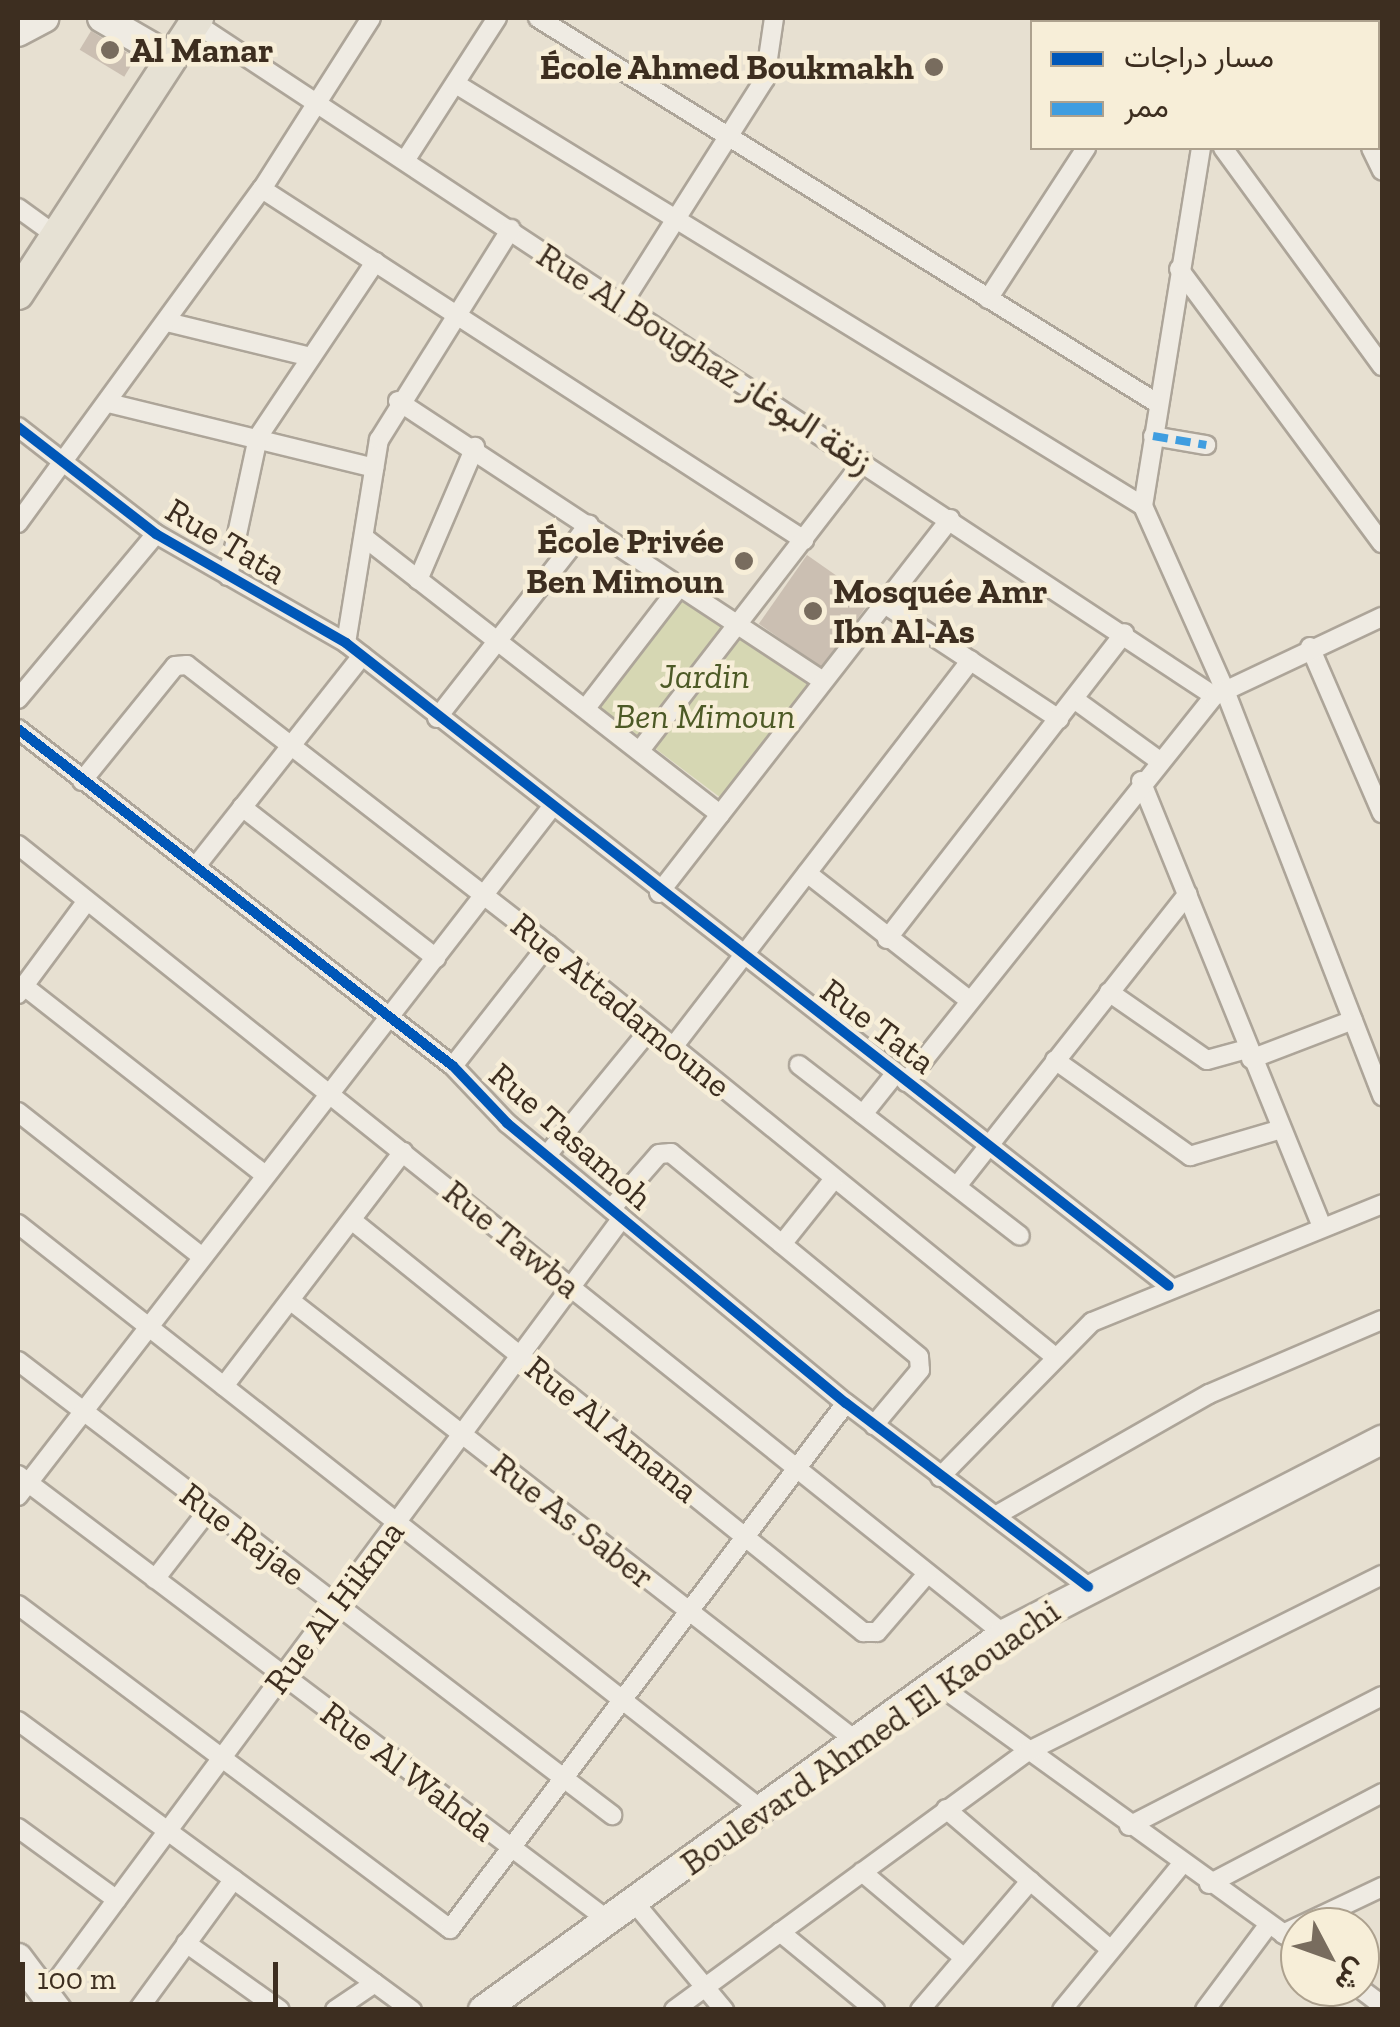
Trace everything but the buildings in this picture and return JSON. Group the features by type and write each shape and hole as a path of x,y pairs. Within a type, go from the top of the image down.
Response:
{"main road":[{"path":"18,292 58,237 196,20"}],"street":[{"path":"18,32 44,18"},
{"path":"18,523 262,188 370,18"},
{"path":"406,159 496,18"},
{"path":"538,18 1157,403"},
{"path":"622,304 772,65 774,18"},
{"name":"Rue Al Boughaz زنقة البوغاز","path":"196,20 320,99 622,304 1219,692"},
{"path":"114,21 171,58"},
{"path":"456,84 678,217 1142,506"},
{"path":"988,299 1085,150"},
{"path":"1201,150 1142,506 1382,1096"},
{"path":"1224,150 1382,366"},
{"path":"262,188 455,317 804,540"},
{"path":"18,208 58,237"},
{"path":"346,643 374,468 398,401 511,230"},
{"path":"228,576 258,438 375,262"},
{"path":"1179,269 1382,543"},
{"path":"167,322 311,357"},
{"path":"398,401 475,447 823,681"},
{"path":"108,403 374,468"},
{"name":"Rue Tata","path":"18,426 156,534 346,643 659,893 1169,1286"},
{"path":"1154,436 1206,445"},
{"path":"418,580 475,447"},
{"path":"641,749 863,462"},
{"path":"659,893 950,518"},
{"path":"437,718 588,524"},
{"path":"18,699 156,534"},
{"path":"365,538 720,814"},
{"path":"586,708 680,586"},
{"path":"884,603 1059,719"},
{"path":"863,1114 968,1000 1157,759 1219,692 1382,617"},
{"path":"887,939 1124,633"},
{"path":"1310,647 1382,813"},
{"path":"196,866 362,656"},
{"path":"673,1047 972,660"},
{"name":"Rue Attadamoune","path":"82,781 181,663 484,894 1054,1356"},
{"path":"1074,699 1157,759"},
{"name":"Rue Tasamoh","path":"18,729 452,1066 547,1155 846,1403 1088,1587"},
{"path":"1141,781 1322,1227"},
{"path":"242,807 436,958"},
{"path":"21,1484 551,808"},
{"name":"Rue Tawba","path":"18,845 1004,1634"},
{"path":"807,873 968,1000"},
{"path":"956,1186 1188,894"},
{"path":"86,902 21,990 265,1175"},
{"path":"452,1066 548,945"},
{"path":"1109,992 1206,1060 1249,1054 1353,1020"},
{"path":"547,1155 650,1028"},
{"path":"1055,1060 1190,1156 1281,1129"},
{"path":"798,1065 1020,1236"},
{"path":"18,1112 202,1257"},
{"name":"Rue Al Hikma","path":"52,2002 116,1900 521,1356 665,1150 782,1244"},
{"path":"224,1386 354,1222 404,1152"},
{"path":"833,1180 782,1244 919,1357 920,1370 874,1425"},
{"path":"940,1477 1054,1356 1092,1322 1169,1286 1382,1204"},
{"name":"Rue Al Amana","path":"354,1222 870,1636 927,1574"},
{"path":"18,1224 761,1809"},
{"name":"Rue As Saber","path":"292,1301 856,1740"},
{"path":"995,1516 1209,1394 1382,1320"},
{"name":"Rue Rajae","path":"18,1361 612,1815"},
{"path":"18,1604 450,1929 513,1850 794,1467 846,1403"},
{"name":"Boulevard Ahmed El Kaouachi","path":"483,2010 1004,1634 1088,1587 1382,1440"},
{"name":"Rue Al Wahda","path":"21,1484 155,1578 609,1921"},
{"path":"155,1578 210,1508"},
{"path":"674,2010 1027,1752 1382,1575"},
{"path":"936,1683 1181,1865 1280,1932"},
{"path":"1128,1826 1382,1696"},
{"path":"18,1721 412,2010"},
{"path":"1209,1884 1382,1792"},
{"path":"946,1809 1110,1950"},
{"path":"18,1828 116,1900"},
{"path":"1062,2010 1181,1865"},
{"path":"862,1872 964,1958"},
{"path":"138,2010 234,1879"},
{"path":"920,2010 1030,1881"},
{"path":"1207,2009 1276,1929 1382,1887"},
{"path":"634,1902 702,1989 724,2010"},
{"path":"780,1932 874,2010"},
{"path":"186,1943 280,2010"},
{"path":"18,1958 52,2002"},
{"path":"335,2010 375,1983"}],"green space":[{"name":"Jardin Ben Mimoun","path":"667,589 814,679 721,798 583,694"}],"marked path":[{"path":"1153,436 1206,445"}],"cycle path":[{"path":"18,427 156,534 346,643 1169,1286"},
{"path":"18,729 453,1066 507,1123 846,1403 1088,1587"}],"place":[{"name":"Al Manar","path":"110,50"},
{"name":"École Ahmed Boukmakh","path":"934,67"},
{"name":"École Privée Ben Mimoun","path":"744,561"},
{"name":"Mosquée Amr Ibn Al-As","path":"813,611"}]}
